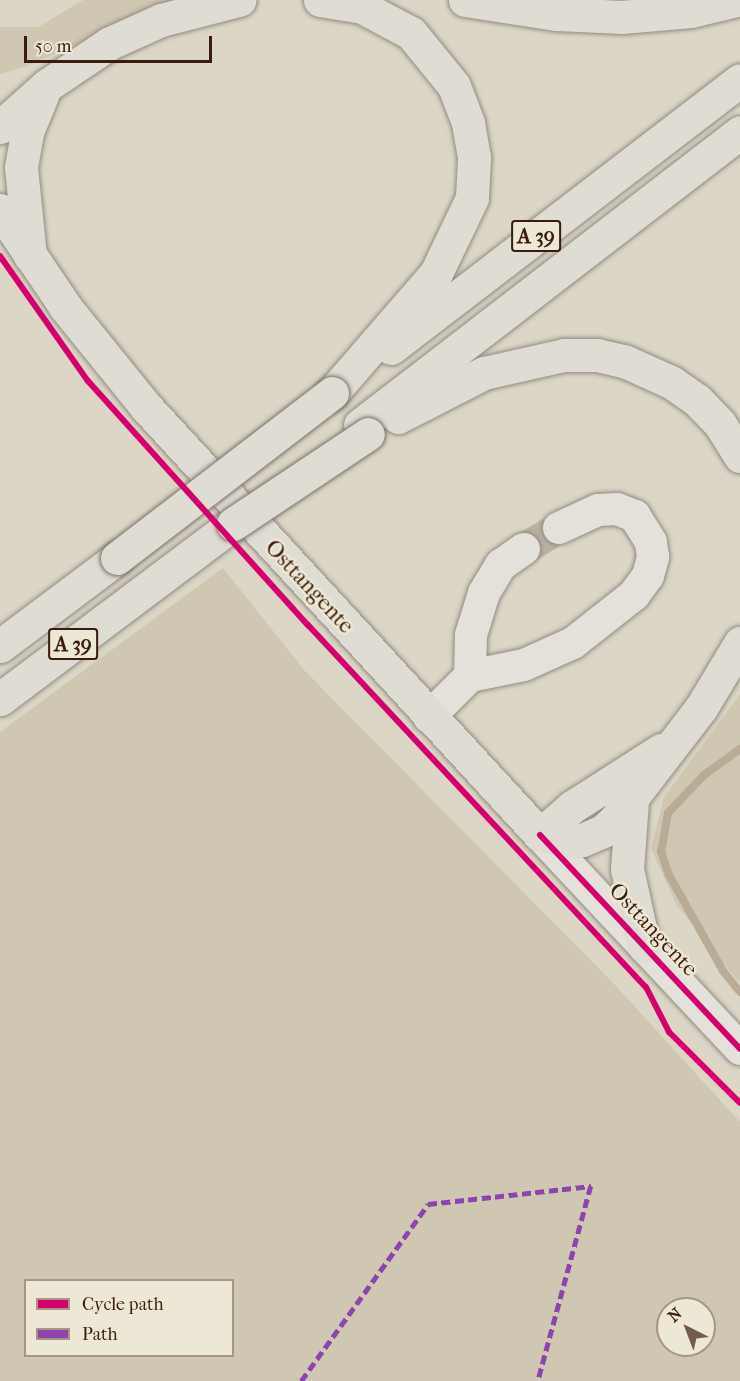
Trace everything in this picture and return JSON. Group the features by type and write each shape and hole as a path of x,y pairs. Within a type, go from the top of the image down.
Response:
{"main road":[{"path":"0,127 46,86 110,43 160,20 239,0"},
{"path":"320,0 362,7 411,33 454,86 468,123 474,158 472,198 436,273 332,393"},
{"path":"465,0 557,14 622,18 691,11 736,0"},
{"name":"A 39","path":"0,646 740,80"},
{"path":"0,98 46,86"},
{"path":"30,256 21,167 27,132 46,86"},
{"name":"A 39","path":"0,699 145,589 364,429 740,132"},
{"name":"Osttangente","path":"0,210 30,256 147,408 540,835"},
{"path":"364,429 484,373 564,355 597,355 646,370 688,394 720,424 740,456"},
{"path":"540,835 571,842 593,837 632,801 670,744 712,692 740,643"},
{"path":"540,835 572,807 670,744"},
{"path":"632,801 627,869 644,946"}],"street":[{"path":"429,717 470,676 524,665 573,643 634,595 648,576 653,557 651,542 635,516 617,509 598,510 559,528"},
{"path":"470,676 471,635 484,593 501,566 524,549"},
{"name":"Osttangente","path":"540,835 740,1049"}],"shaded area":[{"path":"83,0 187,0 162,6 25,67 0,74 0,27 38,27"},
{"path":"223,568 305,671 616,986 740,1122 740,1381 0,1381 0,732"},
{"path":"740,694 740,984 676,904 651,848 664,797"}],"waterway":[{"path":"740,749 704,775 668,813 661,851 669,875 723,971 740,992"}],"tunnel":[{"path":"524,549 559,528"}],"marked path":[{"path":"301,1381 428,1204 591,1186 538,1381"}],"cycle path":[{"path":"0,256 88,381 308,625 646,987 669,1032 740,1103"},
{"path":"540,835 740,1049"}]}
